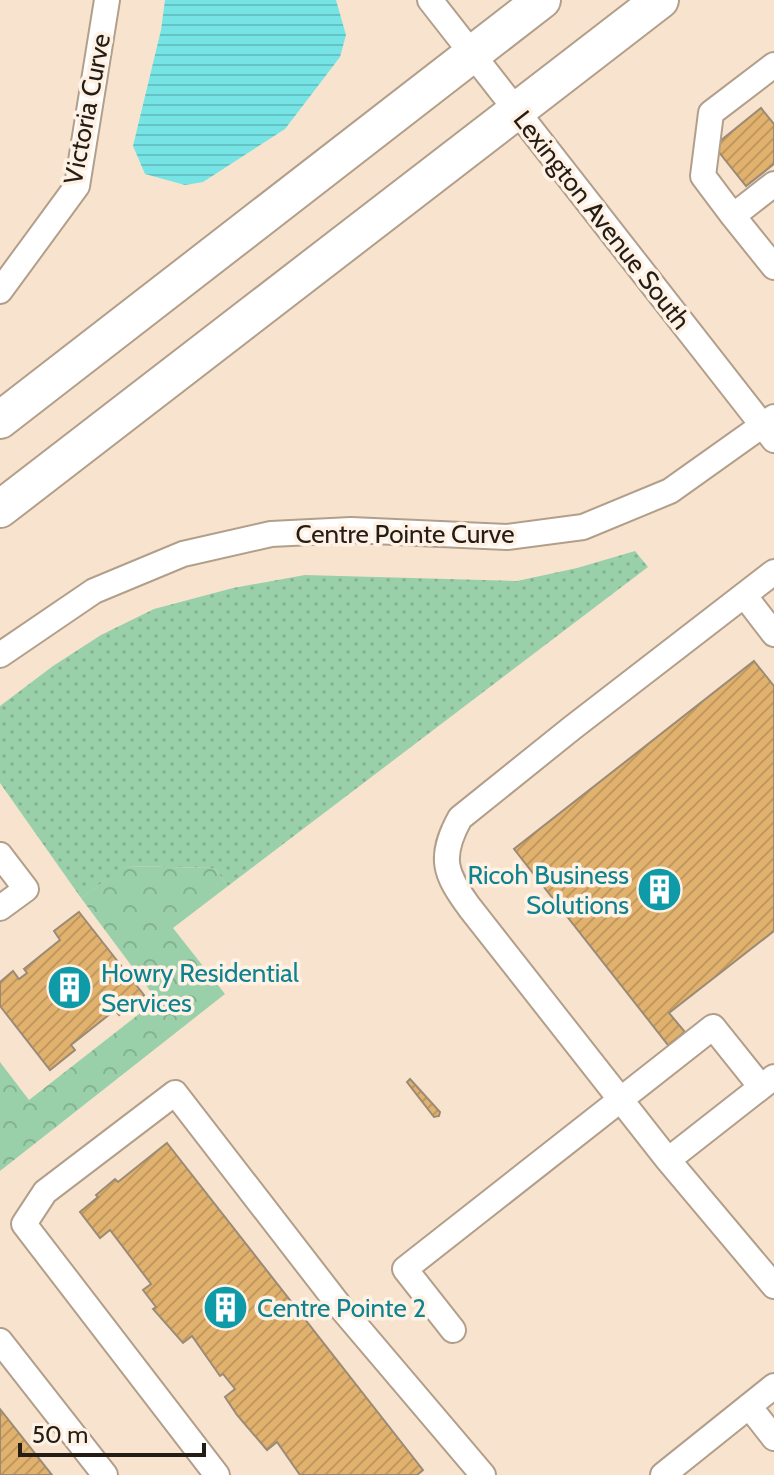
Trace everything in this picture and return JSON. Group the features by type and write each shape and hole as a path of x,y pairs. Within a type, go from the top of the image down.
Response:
{"highway":[{"path":"0,420 542,0"},
{"path":"0,509 660,0"}],"street":[{"name":"Victoria Curve","path":"0,291 77,186 107,0"},
{"name":"Lexington Avenue South","path":"430,0 770,427"},
{"path":"774,65 711,113 703,176 774,267"},
{"path":"733,216 774,184"},
{"name":"Centre Pointe Curve","path":"0,655 94,591 183,554 271,534 351,530 507,537 583,527 670,491 770,427"},
{"path":"774,572 460,818 449,838 445,861 451,883 668,1160 774,1286"},
{"path":"744,595 774,634"},
{"path":"0,855 26,889 0,908"},
{"path":"453,1330 405,1269 713,1027 768,1082 668,1160"},
{"path":"217,1475 24,1224 45,1192 175,1093 342,1309 483,1475"},
{"path":"0,1341 105,1475"},
{"path":"663,1475 774,1386"},
{"path":"749,1406 774,1438"}],"green space":[{"path":"635,551 648,567 228,886 214,868 126,866 81,898 0,783 0,706 101,635 154,609 233,588 305,575 517,581"},
{"path":"125,866 214,868 228,886 173,928 225,994 0,1171 0,1062 29,1100 157,1000 81,898"}],"water":[{"path":"165,0 336,0 346,35 340,57 285,129 203,182 185,185 145,174 133,146 161,30"}],"building":[{"path":"761,108 774,124 774,164 746,186 714,146"},
{"name":"Ricoh Business Solutions","path":"754,661 774,686 774,931 669,1013 685,1032 668,1045 514,849"},
{"name":"Howry Residential Services","path":"79,912 144,995 119,1015 115,1010 71,1045 75,1050 50,1070 0,1006 0,982 13,971 19,979 27,973 24,969 60,940 54,931"},
{"path":"410,1079 440,1112 439,1116 434,1117 407,1082"},
{"name":"Centre Pointe 2","path":"167,1143 423,1470 417,1475 300,1475 277,1442 267,1450 237,1415 225,1397 235,1389 223,1374 220,1376 192,1336 183,1343 153,1309 156,1307 143,1290 151,1284 110,1230 100,1238 80,1212 115,1179 118,1182"},
{"path":"0,1409 52,1475 0,1475"}],"place":[{"name":"Ricoh Business Solutions","path":"660,890"},
{"name":"Howry Residential Services","path":"70,988"},
{"name":"Centre Pointe 2","path":"226,1308"}]}
